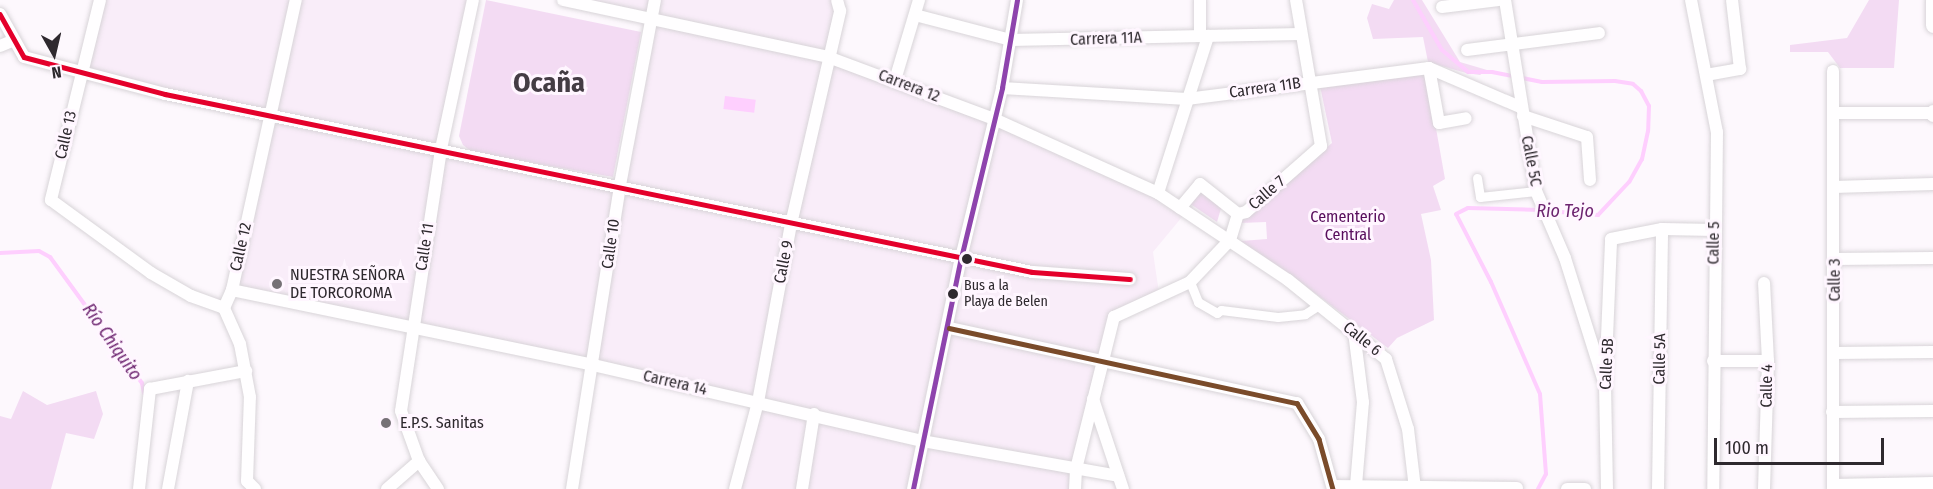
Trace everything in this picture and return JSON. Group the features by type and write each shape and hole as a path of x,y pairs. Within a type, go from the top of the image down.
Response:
{"street":[{"name":"Calle 13","path":"100,0 80,70 51,200 151,273 191,296 224,308"},
{"name":"Calle 12","path":"224,308 232,290 296,0"},
{"name":"Calle 11","path":"438,489 419,461 401,411 441,150 473,0"},
{"name":"Carrera 12","path":"563,0 651,21 828,57 895,80 994,118 1158,193 1230,240"},
{"name":"Calle 10","path":"572,489 620,185 655,0"},
{"name":"Calle 9","path":"735,489 758,402 791,224 840,10 837,0"},
{"path":"895,80 919,0"},
{"path":"913,489 949,328 961,258 1002,88 1017,0"},
{"path":"1158,193 1204,36 1200,0"},
{"name":"Calle 7","path":"1075,489 1093,399 1113,317 1190,282 1230,240 1238,214 1246,212 1321,146 1308,82 1296,0"},
{"path":"1442,7 1499,0"},
{"name":"Calle 5C","path":"1504,0 1521,111 1537,194 1549,218 1577,293 1605,385"},
{"name":"Calle 5","path":"1691,0 1717,132 1713,489"},
{"path":"1706,75 1740,69 1732,0"},
{"path":"1933,0 1933,25"},
{"path":"0,14 12,41 24,57 271,116 620,185 791,224 1032,272 1130,279"},
{"name":"Carrera 11A","path":"915,15 1011,40 1300,34"},
{"path":"1467,50 1599,33"},
{"path":"0,46 12,41"},
{"path":"1429,69 1439,123 1466,118"},
{"name":"Carrera 11B","path":"1002,88 1187,99 1308,82 1429,69 1521,111 1587,137 1590,180"},
{"name":"Calle 3","path":"1833,71 1835,113 1833,487"},
{"path":"1835,113 1933,113"},
{"path":"1478,178 1480,197 1537,194"},
{"path":"1180,208 1200,184 1238,214"},
{"path":"1834,187 1933,184"},
{"path":"1662,229 1715,230"},
{"name":"Calle 5B","path":"1607,489 1605,385 1611,239 1662,229"},
{"name":"Calle 5A","path":"1658,489 1662,229"},
{"name":"Calle 6","path":"1230,240 1319,305 1386,358 1408,429 1415,488"},
{"path":"1835,260 1933,258"},
{"path":"1190,282 1198,302 1218,313 1221,310 1278,318 1305,314 1319,305"},
{"name":"Calle 4","path":"1764,283 1768,361 1764,489"},
{"name":"Carrera 14","path":"232,290 593,365 814,414 922,441 1118,476"},
{"path":"224,308 240,344 246,370 250,397 247,482 255,489"},
{"path":"949,328 1297,403 1319,439 1333,488 1356,486 1517,488"},
{"path":"1354,332 1363,402 1356,486"},
{"path":"1835,353 1933,352"},
{"path":"1713,361 1768,361"},
{"path":"139,489 150,389 246,370"},
{"path":"168,489 188,381"},
{"path":"1093,399 1123,489"},
{"path":"1832,412 1933,411"},
{"path":"802,489 814,414"},
{"path":"387,489 419,461"},
{"path":"1833,487 1933,483"},
{"path":"1567,489 1585,489"}],"shaded area":[{"path":"103,0 477,0 444,152 616,180 647,17 561,0 840,0 825,54 922,88 1187,211 1153,252 1159,293 1110,315 1075,489 739,489 761,399 230,288 264,119 83,73"},
{"path":"725,96 756,100 754,113 723,109"}],"green space":[{"path":"486,0 641,32 613,177 472,152 463,145 459,136"},
{"path":"1394,0 1422,0 1460,62 1487,70 1480,75 1428,62 1423,37 1373,39 1367,18 1372,4 1389,9"},
{"path":"1869,0 1899,0 1894,68 1840,68 1828,52 1790,52 1790,45 1847,38"},
{"name":"Cementerio Central","path":"1426,72 1445,179 1433,186 1441,210 1421,214 1431,260 1434,320 1397,338 1388,348 1292,276 1241,245 1241,241 1267,239 1266,222 1240,223 1240,218 1332,143 1320,86"},
{"path":"1200,190 1222,205 1217,222 1189,203"},
{"path":"23,391 47,405 96,391 103,414 94,439 66,433 51,489 0,489 0,416 11,419"}],"waterway":[{"name":"Rio Tejo","path":"1413,0 1442,50 1468,72 1492,72 1542,82 1615,81 1633,84 1641,91 1649,106 1648,131 1642,159 1629,182 1598,215 1548,211"},
{"name":"Rio Tejo","path":"1538,489 1546,474 1540,394 1491,282 1456,214 1468,208 1541,210"},
{"name":"Río Chiquito","path":"0,253 39,251 50,257 142,383 144,393"}],"transit line":[{"path":"913,489 961,258 1002,88 1017,0"},
{"path":"0,14 24,57 165,94 1032,272 1130,279"},
{"path":"949,328 1297,403 1319,439 1333,489"}],"place":[{"name":"NUESTRA SEÑORA DE TORCOROMA","path":"277,284"},
{"name":"Bus a la Playa de Belen","path":"953,294"},
{"name":"E.P.S. Sanitas","path":"386,423"}],"district":[{"name":"Ocaña","path":"549,83"}]}
